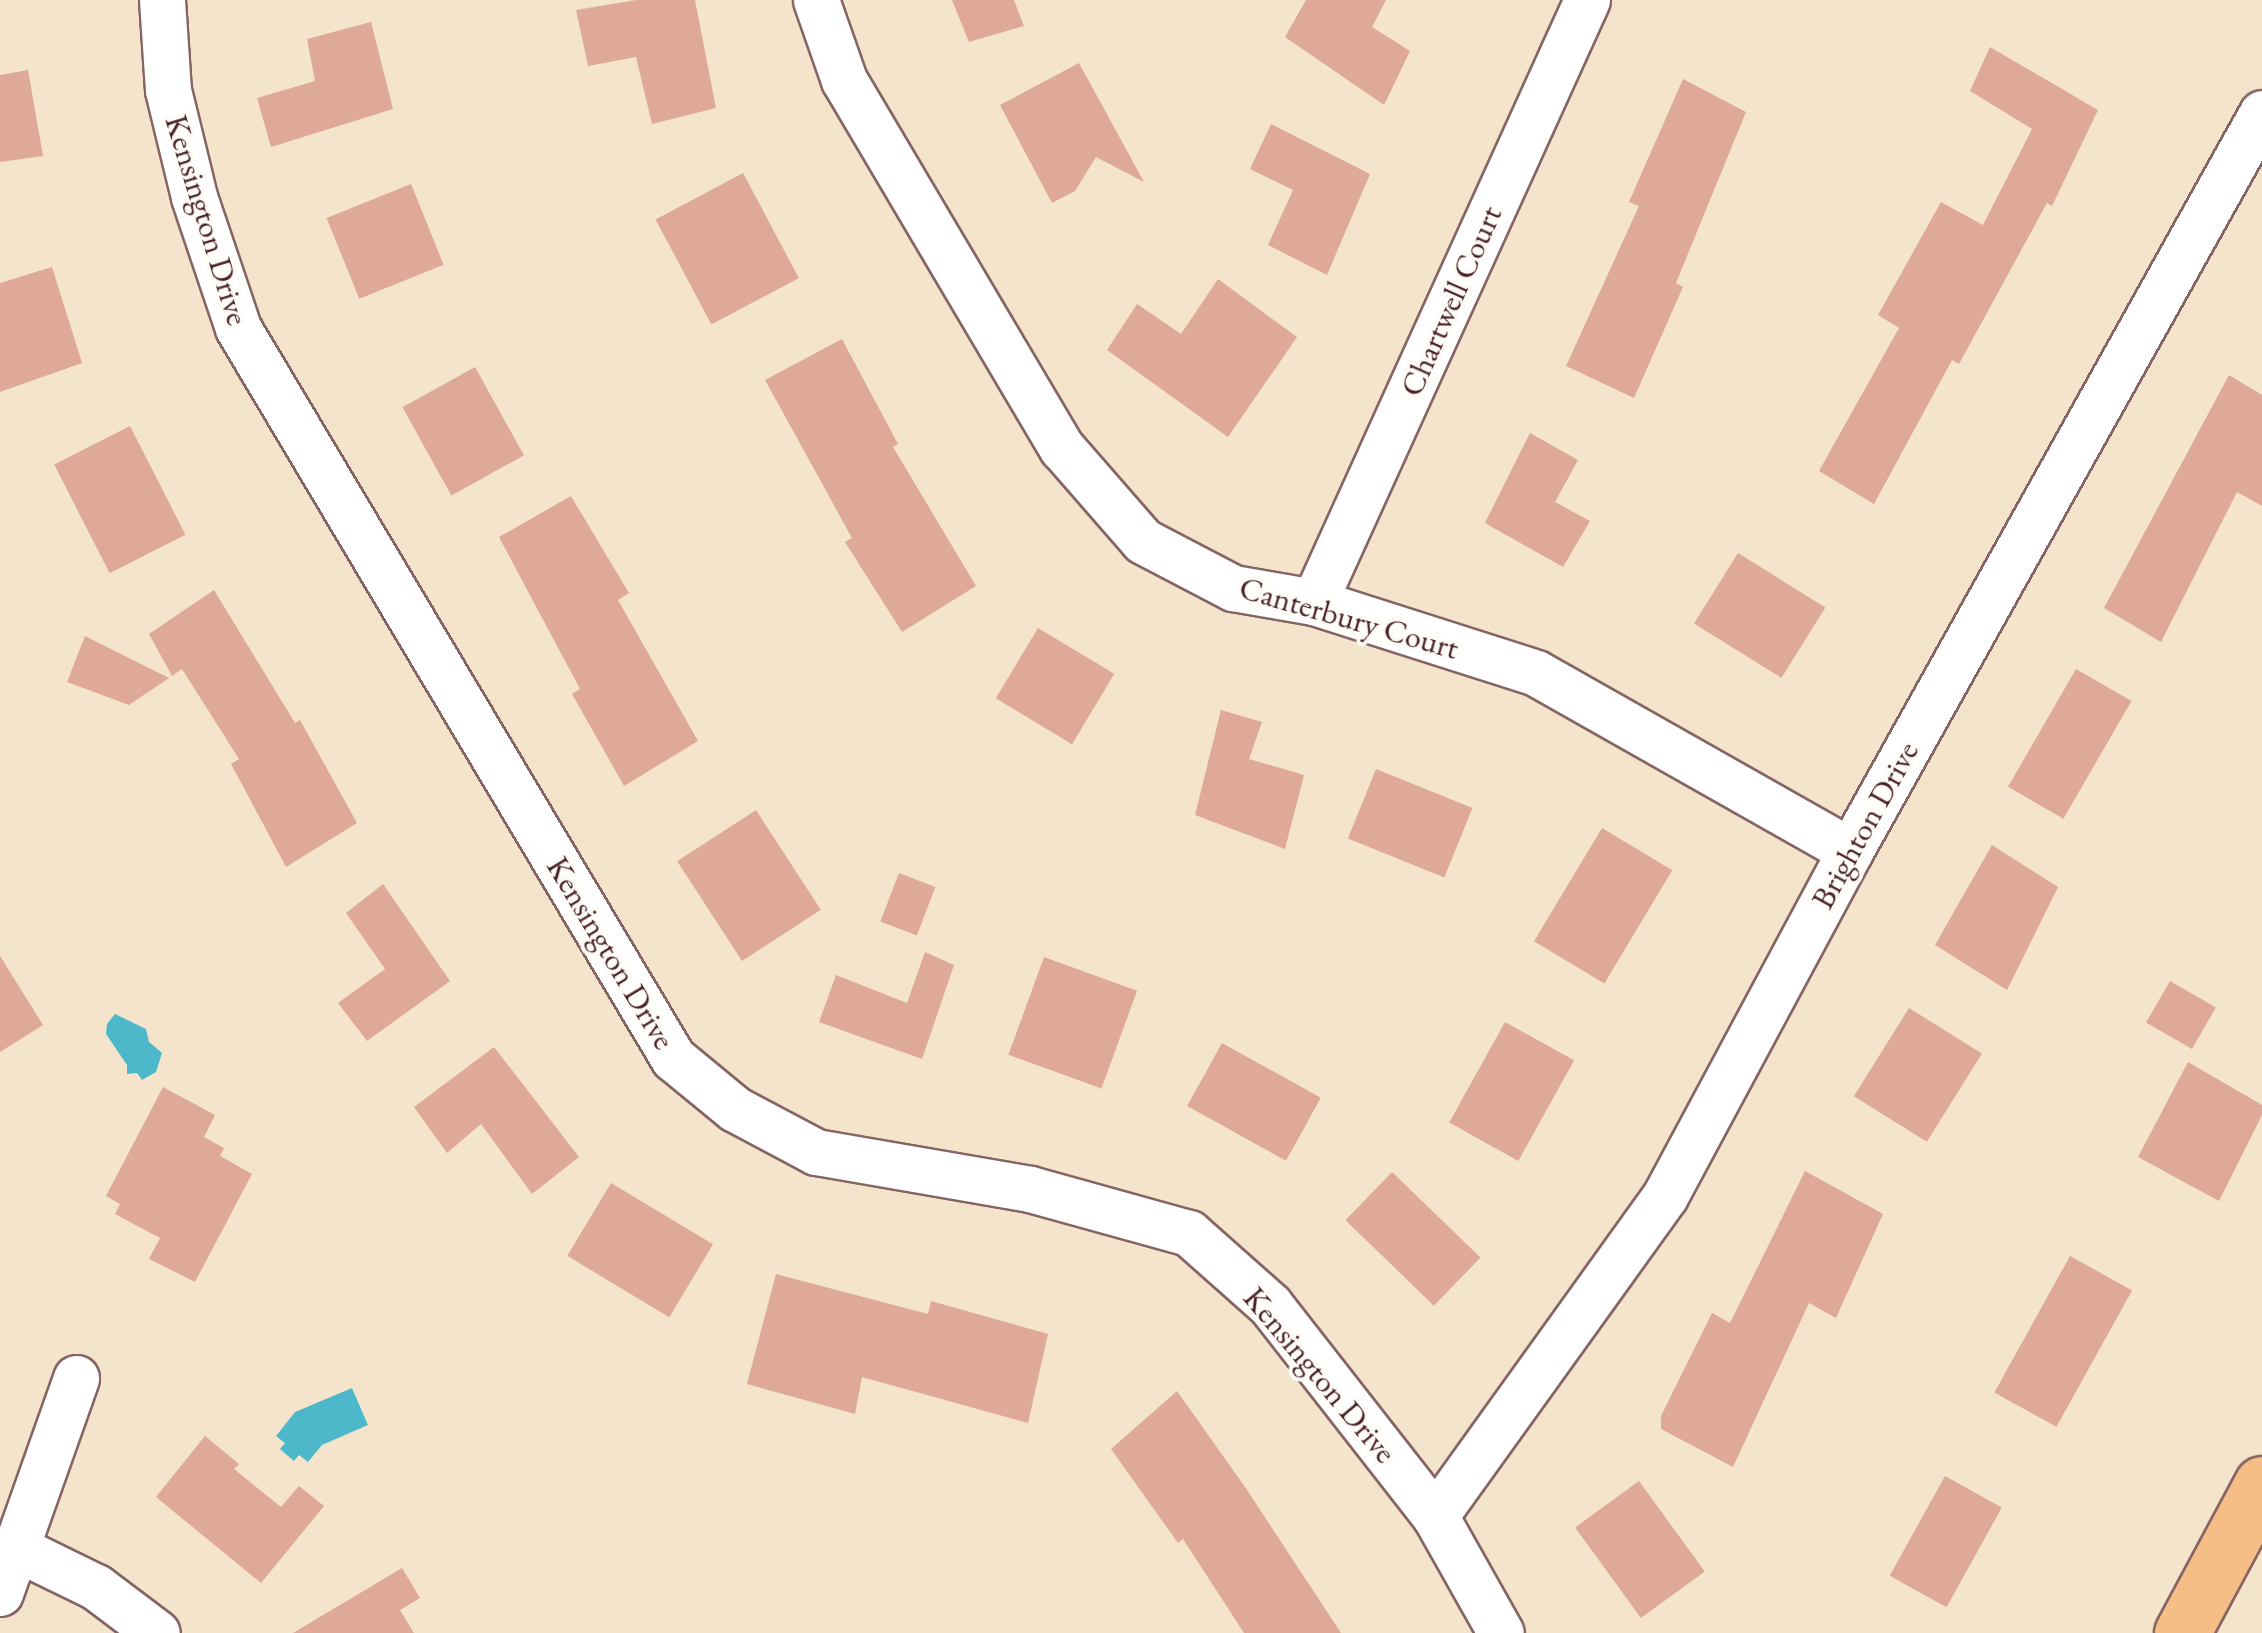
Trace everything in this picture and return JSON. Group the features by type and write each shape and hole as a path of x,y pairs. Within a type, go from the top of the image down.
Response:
{"main road":[{"path":"2182,1633 2262,1484"}],"street":[{"name":"Kensington Drive","path":"162,0 168,90 194,198 238,328 673,1058 734,1109 816,1152 1030,1188 1189,1233 1270,1304 1435,1516 1500,1633"},
{"name":"Canterbury Court","path":"816,0 844,80 1062,448 1143,542 1233,588 1314,602 1536,672 1850,851"},
{"name":"Chartwell Court","path":"1314,602 1587,0"},
{"name":"Brighton Drive","path":"1435,1516 1665,1196 1850,851 2262,113"},
{"path":"0,1593 76,1378"},
{"path":"18,1549 96,1587 157,1633"}],"water":[{"path":"115,1014 146,1029 149,1042 162,1053 156,1072 142,1080 137,1073 127,1074 127,1065 106,1034 107,1024"},
{"path":"352,1388 368,1425 322,1445 308,1462 299,1455 294,1461 280,1449 285,1443 276,1436 295,1412"}],"building":[{"path":"636,0 695,0 716,108 652,124 636,57 588,66 576,10"},
{"path":"952,0 1014,0 1024,26 969,42"},
{"path":"1306,0 1386,0 1372,27 1410,51 1384,105 1285,37"},
{"path":"371,22 393,109 271,147 257,98 315,81 307,39"},
{"path":"1990,47 2098,110 2052,206 2047,203 1959,364 1952,360 1874,504 1819,471 1899,328 1878,315 1941,202 1983,225 2032,129 1970,91"},
{"path":"1079,63 1144,182 1096,157 1075,191 1052,203 1000,105"},
{"path":"28,70 43,156 0,162 0,75"},
{"path":"1683,79 1746,112 1676,283 1683,287 1634,398 1566,366 1639,206 1629,202"},
{"path":"1271,124 1370,174 1327,275 1268,245 1293,190 1250,169"},
{"path":"743,173 799,278 711,325 656,219"},
{"path":"411,184 444,265 359,299 327,218"},
{"path":"52,267 82,363 0,392 0,283"},
{"path":"1218,279 1297,337 1228,437 1107,350 1137,304 1181,334"},
{"path":"842,339 898,444 893,447 976,586 902,632 845,542 852,538 765,380"},
{"path":"475,367 524,455 451,496 402,407"},
{"path":"2229,375 2262,395 2262,506 2237,492 2161,642 2104,608"},
{"path":"130,426 185,535 110,573 54,465"},
{"path":"1530,433 1578,460 1555,502 1590,521 1563,567 1485,523"},
{"path":"571,496 629,593 618,600 698,741 624,786 572,694 580,689 499,537"},
{"path":"1738,553 1825,608 1781,678 1694,623"},
{"path":"214,590 295,723 300,720 357,823 286,867 231,764 239,759 182,669 172,676 149,634"},
{"path":"1038,628 1114,674 1072,744 996,698"},
{"path":"85,636 169,678 129,705 67,682"},
{"path":"2076,669 2131,701 2063,819 2008,787"},
{"path":"1221,710 1262,722 1249,759 1304,775 1285,849 1195,815"},
{"path":"1376,769 1472,808 1444,877 1348,839"},
{"path":"756,810 821,910 742,961 677,861"},
{"path":"1602,828 1672,870 1604,983 1534,941"},
{"path":"1992,845 2058,887 2007,990 1935,945"},
{"path":"899,873 935,887 917,936 880,922"},
{"path":"383,884 450,981 367,1041 338,1003 385,969 346,913"},
{"path":"925,952 954,965 922,1059 819,1022 836,975 907,1003"},
{"path":"0,956 43,1025 0,1052"},
{"path":"1044,957 1137,991 1101,1089 1008,1055"},
{"path":"2170,981 2216,1007 2192,1049 2146,1023"},
{"path":"1909,1008 1982,1054 1927,1142 1854,1096"},
{"path":"1505,1022 1574,1060 1518,1161 1449,1123"},
{"path":"1222,1043 1321,1098 1286,1161 1187,1106"},
{"path":"494,1047 579,1157 532,1194 481,1124 447,1153 414,1107"},
{"path":"2188,1062 2262,1105 2262,1115 2219,1201 2138,1157"},
{"path":"163,1087 215,1115 204,1137 224,1148 220,1156 252,1174 195,1282 149,1259 160,1238 115,1214 120,1204 106,1196"},
{"path":"1805,1171 1883,1214 1836,1318 1809,1303 1733,1467 1661,1429 1661,1416 1712,1313 1730,1323"},
{"path":"1392,1172 1480,1257 1434,1306 1345,1220"},
{"path":"611,1183 713,1244 669,1317 567,1256"},
{"path":"2070,1256 2132,1290 2056,1427 1994,1392"},
{"path":"776,1274 928,1314 931,1301 1048,1334 1028,1423 862,1377 855,1414 747,1384"},
{"path":"1177,1391 1341,1633 1244,1633 1183,1539 1178,1543 1111,1449"},
{"path":"205,1436 239,1464 234,1469 281,1507 299,1486 324,1506 261,1583 156,1497"},
{"path":"1945,1476 2002,1508 1947,1607 1890,1576"},
{"path":"1639,1481 1705,1572 1641,1618 1575,1527"},
{"path":"402,1568 420,1598 400,1610 414,1633 293,1633"}]}
